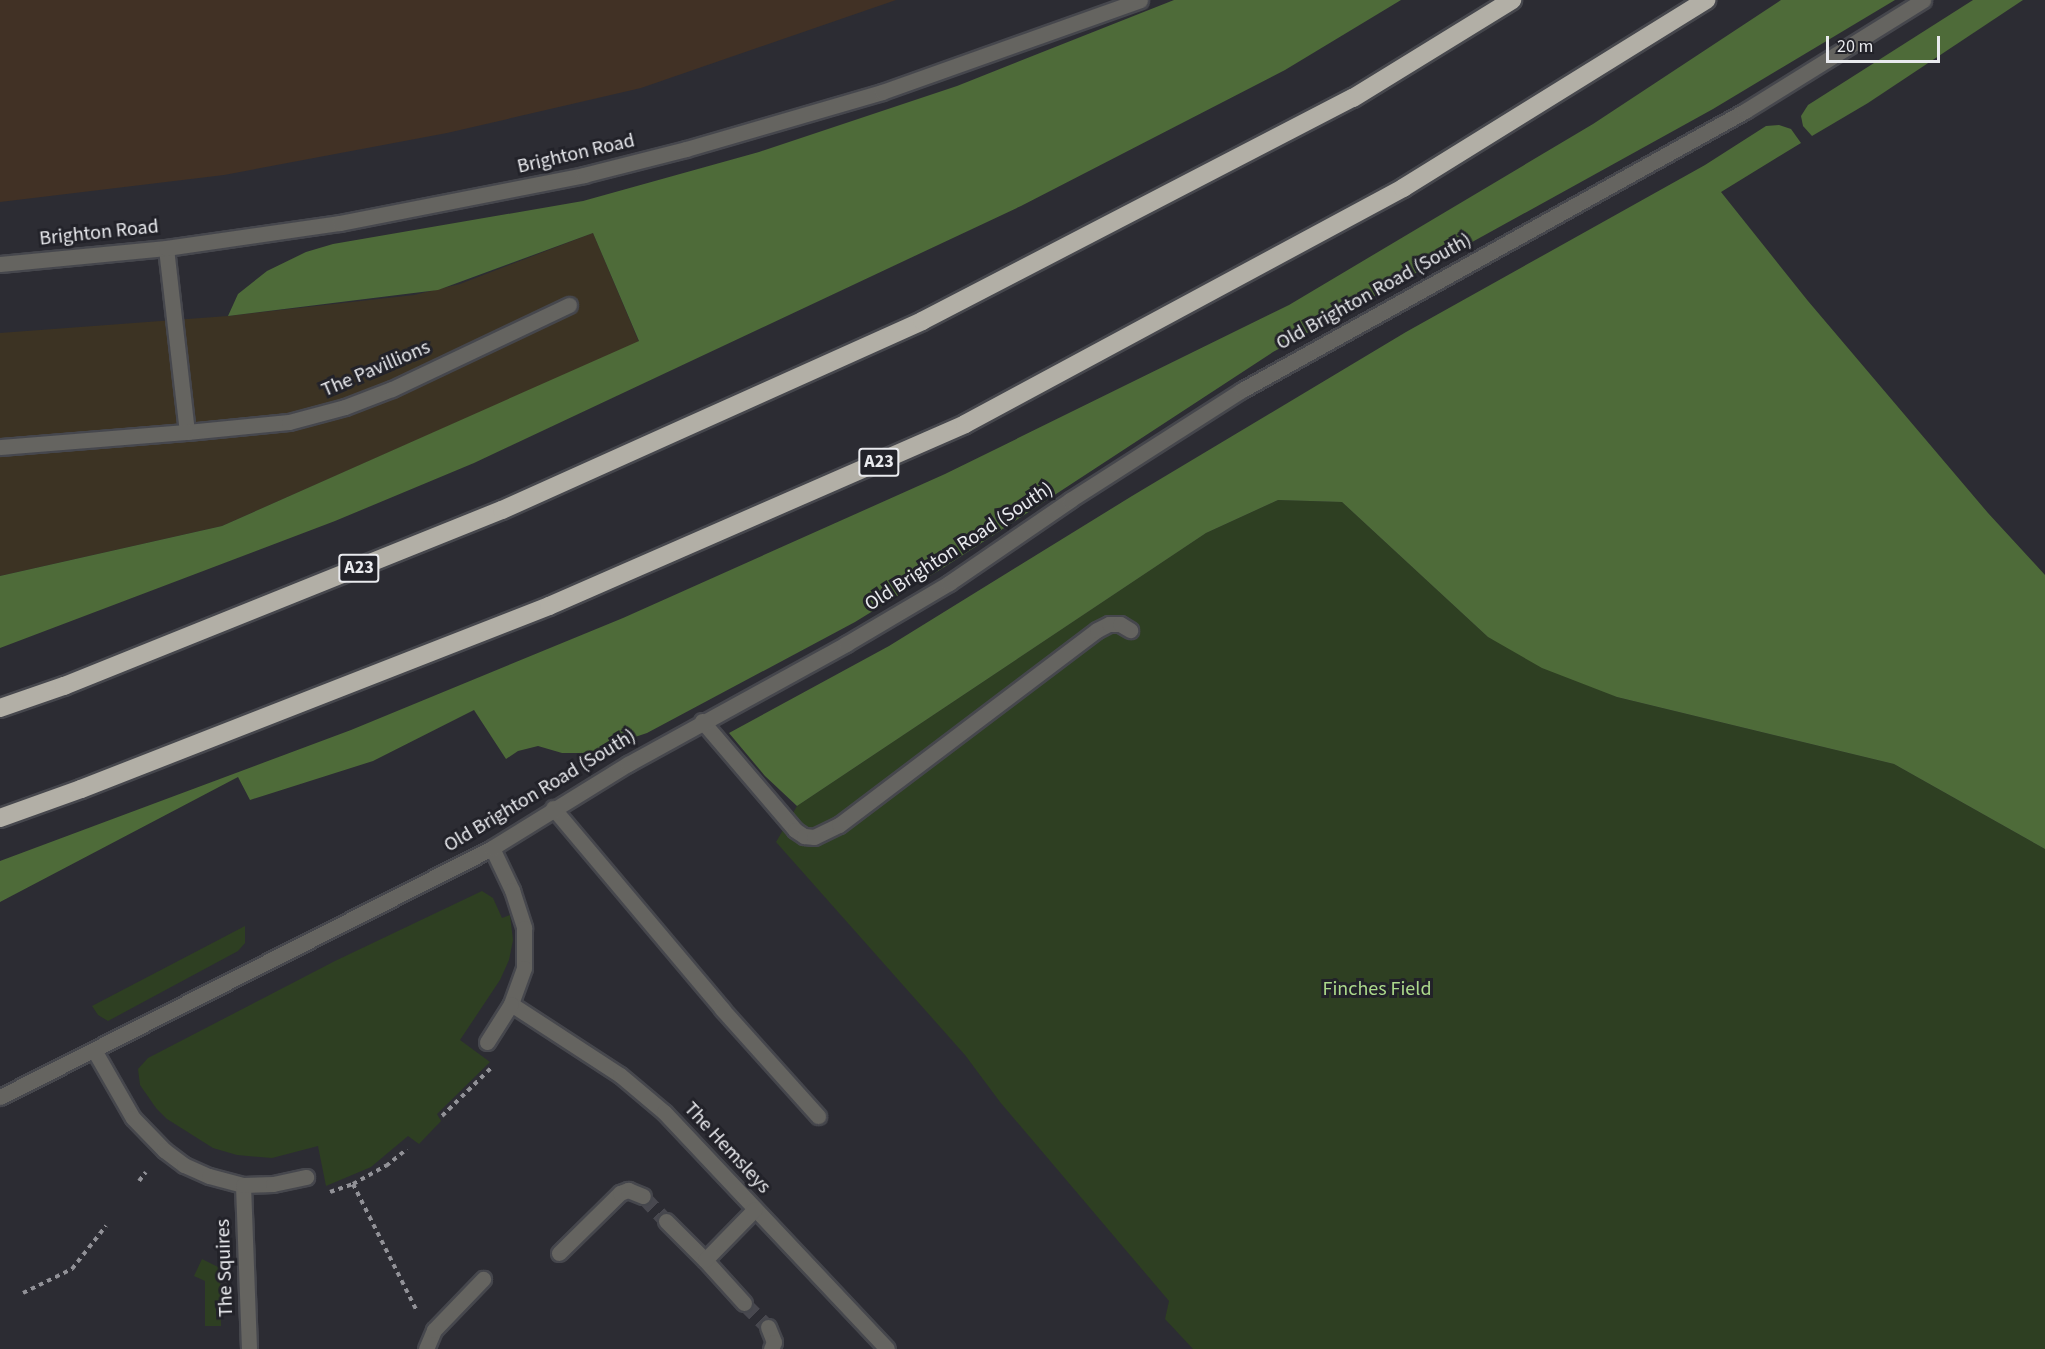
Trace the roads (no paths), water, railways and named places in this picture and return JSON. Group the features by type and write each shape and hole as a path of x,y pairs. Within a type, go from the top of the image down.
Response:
{"highway":[{"name":"A23","path":"0,708 64,686 502,510 922,321 1353,98 1512,0"},
{"name":"A23","path":"0,818 81,789 549,606 965,424 1403,188 1706,0"}],"street":[{"name":"Brighton Road","path":"0,264 166,248 340,223 521,188 650,159 882,92 1140,0"},
{"name":"Old Brighton Road (South)","path":"0,1097 492,848 553,808 702,721 846,644 949,583 1070,500 1242,390 1745,111 1923,0"},
{"path":"166,248 187,432"},
{"name":"The Pavillions","path":"0,447 289,422 345,407 392,389 569,305"},
{"path":"702,721 795,830 804,837 814,837 839,825 1097,630 1109,624 1120,624 1130,630"},
{"path":"553,808 722,1009 818,1116"},
{"path":"487,1042 512,1004 524,968 524,928 512,890 492,848"},
{"name":"The Hemsleys","path":"512,1004 642,1092 711,1160 887,1349"},
{"path":"94,1050 133,1118 164,1150 184,1165 209,1176 243,1185 273,1184 306,1177"},
{"name":"The Squires","path":"243,1185 249,1349"},
{"path":"559,1253 620,1193 628,1190 642,1196"},
{"path":"705,1260 755,1209"},
{"path":"666,1221 744,1303"},
{"path":"426,1349 434,1330 483,1280"},
{"path":"768,1327 774,1342 771,1349"}],"tunnel":[{"path":"643,1196 666,1221"},
{"path":"744,1303 768,1327"}],"park label":[{"name":"Finches Field","path":"1377,989"}]}
